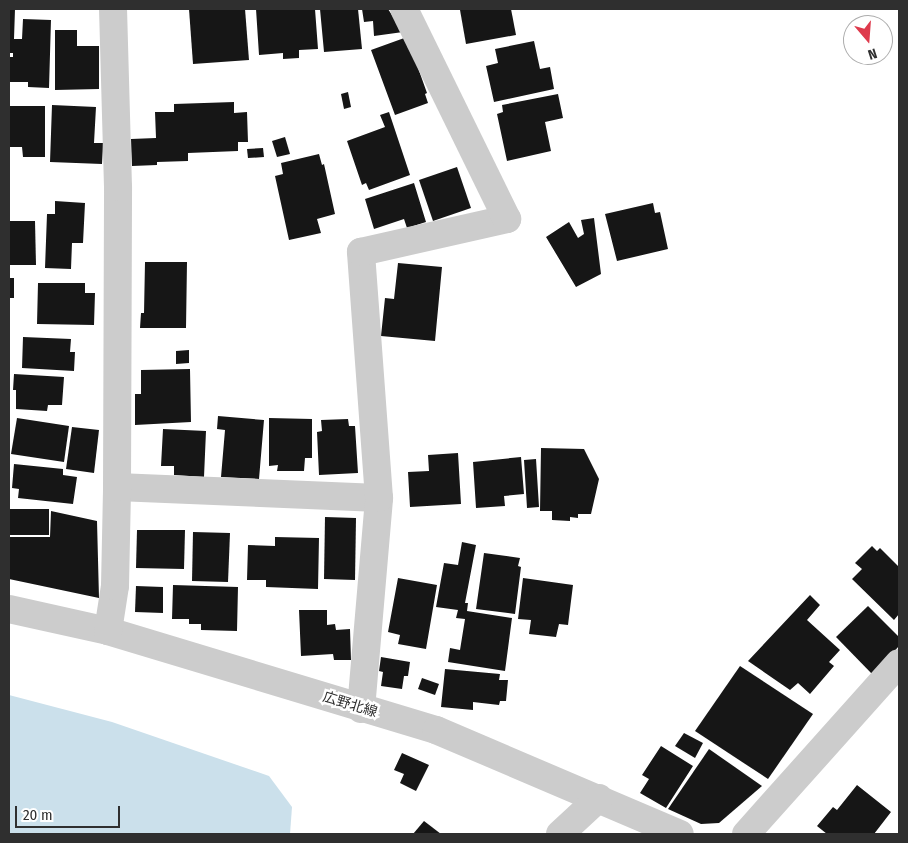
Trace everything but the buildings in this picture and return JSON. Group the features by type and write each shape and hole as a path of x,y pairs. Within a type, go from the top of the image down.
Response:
{"street":[{"path":"108,631 115,586 117,488 118,187 113,9"},
{"path":"361,709 379,498 362,252 507,219 404,9"},
{"path":"117,488 379,498"},
{"name":"広野北線","path":"9,609 108,631 361,709 436,730 680,834"},
{"path":"746,834 899,663"},
{"path":"560,834 599,798"}],"water":[{"path":"9,695 112,722 269,776 292,807 290,834 9,834"}]}
